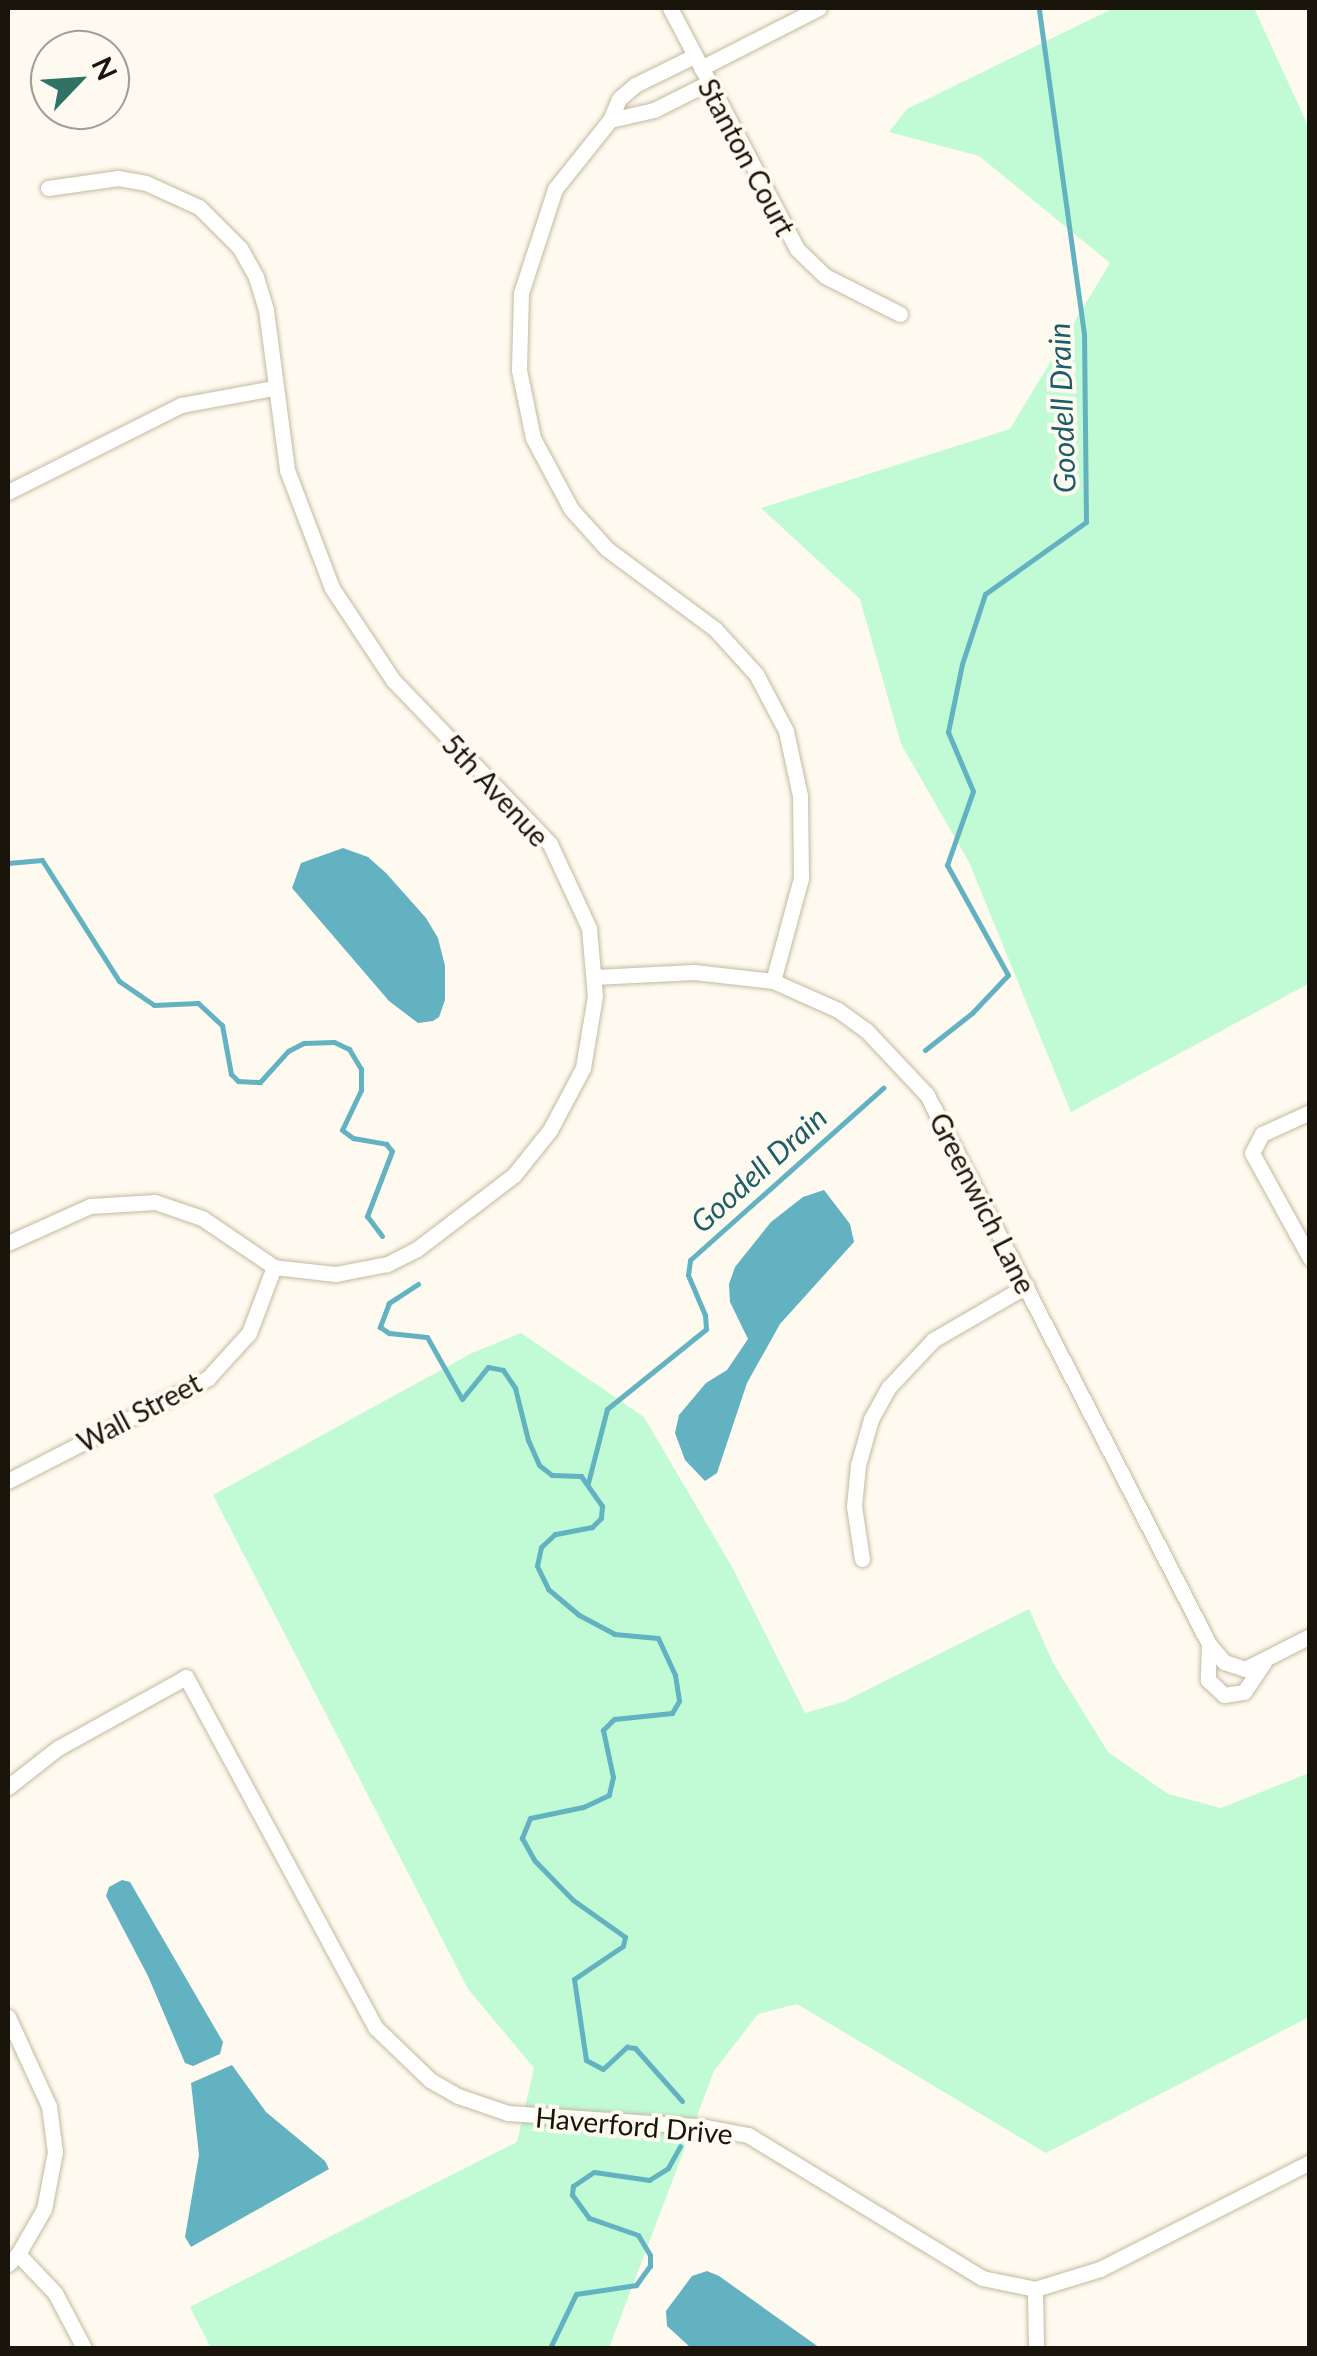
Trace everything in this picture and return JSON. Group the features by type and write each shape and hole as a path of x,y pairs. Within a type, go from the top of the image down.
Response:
{"street":[{"name":"Stanton Court","path":"670,8 796,250 825,276 900,314"},
{"path":"774,981 801,878 800,796 786,732 756,674 715,628 607,549 571,510 534,438 520,389 518,321 540,223 568,169 610,120 619,99 635,85 701,69 819,8"},
{"path":"610,120 654,110 701,69"},
{"name":"5th Avenue","path":"48,188 134,180 182,197 212,218 240,248 256,277 266,310 274,388 296,502 332,588 393,680 550,844 589,928 594,977 591,1039 583,1068 550,1130 514,1174 418,1250 388,1264 334,1274 274,1267"},
{"path":"8,492 181,405 274,388"},
{"name":"Greenwich Lane","path":"594,977 694,972 774,981 838,1010 867,1031 928,1094 1210,1644 1224,1662 1246,1670 1264,1660"},
{"path":"1310,1112 1256,1140 1254,1160 1310,1258"},
{"path":"8,1243 90,1206 155,1202 202,1218 274,1267"},
{"name":"Wall Street","path":"8,1480 208,1378 249,1333 274,1267"},
{"path":"862,1559 854,1506 858,1465 871,1418 889,1387 934,1340 1026,1286"},
{"path":"1264,1660 1310,1636"},
{"name":"Greenwich Lane","path":"1210,1644 1208,1680 1224,1695 1244,1692 1264,1660"},
{"name":"Haverford Drive","path":"8,1787 58,1748 186,1677 376,2028 430,2080 458,2096 508,2113 706,2127 748,2136 782,2152 959,2268 982,2278 1035,2289 1100,2269 1310,2162"},
{"path":"8,2017 40,2080 54,2132 53,2172 44,2210 13,2259 55,2294 84,2348"},
{"path":"1035,2289 1036,2348"}],"green space":[{"path":"1114,8 1254,8 1309,128 1310,983 1071,1112 969,862 901,744 860,599 761,508 1010,429 1110,263 979,156 889,132 907,109"},
{"path":"521,1333 644,1417 732,1567 805,1713 843,1702 1029,1609 1053,1663 1108,1752 1168,1794 1221,1808 1309,1773 1309,2017 1046,2153 797,2004 758,2014 714,2071 609,2348 211,2348 190,2307 517,2142 534,2068 468,1989 213,1495 472,1353"}],"water":[{"path":"343,848 368,857 386,873 426,918 438,938 445,966 445,1000 439,1017 433,1021 418,1023 389,1001 292,888 301,863"},
{"path":"824,1190 850,1224 854,1242 780,1324 747,1383 717,1473 705,1481 685,1460 675,1433 679,1415 706,1383 727,1370 748,1339 730,1302 729,1284 735,1267 771,1222 803,1197"},
{"path":"122,1880 130,1882 223,2042 220,2054 193,2066 185,2063 148,1976 106,1896 109,1887"},
{"path":"232,2065 266,2112 325,2161 329,2169 191,2247 185,2237 199,2155 191,2083"},
{"path":"707,2271 820,2348 691,2348 667,2326 666,2311 692,2276"}],"waterway":[{"name":"Goodell Drain","path":"925,1050 972,1013 1008,975 947,865 973,791 948,732 962,664 985,594 1086,522 1084,334 1039,8"},
{"path":"8,863 42,860 119,981 154,1005 198,1003 222,1025 231,1074 238,1081 260,1082 288,1051 304,1043 334,1042 349,1049 361,1069 361,1090 342,1130 353,1138 386,1144 392,1151 367,1216 382,1236"},
{"name":"Goodell Drain","path":"588,1483 607,1409 706,1329 705,1315 688,1275 690,1260 883,1088"},
{"path":"418,1284 389,1303 380,1327 389,1333 427,1337 462,1399 488,1367 503,1370 515,1388 528,1440 539,1465 552,1475 581,1476 602,1506 601,1518 592,1527 555,1534 541,1547 537,1566 548,1589 579,1615 614,1634 658,1638 675,1675 679,1701 672,1713 614,1719 603,1730 613,1777 609,1795 583,1807 530,1818 522,1838 535,1861 573,1900 625,1937 623,1946 574,1979 586,2060 603,2069 627,2047 635,2048 682,2101"},
{"path":"550,2348 576,2294 636,2285 650,2266 650,2255 638,2235 589,2218 572,2195 573,2186 594,2172 649,2180 668,2168 680,2146"}]}
